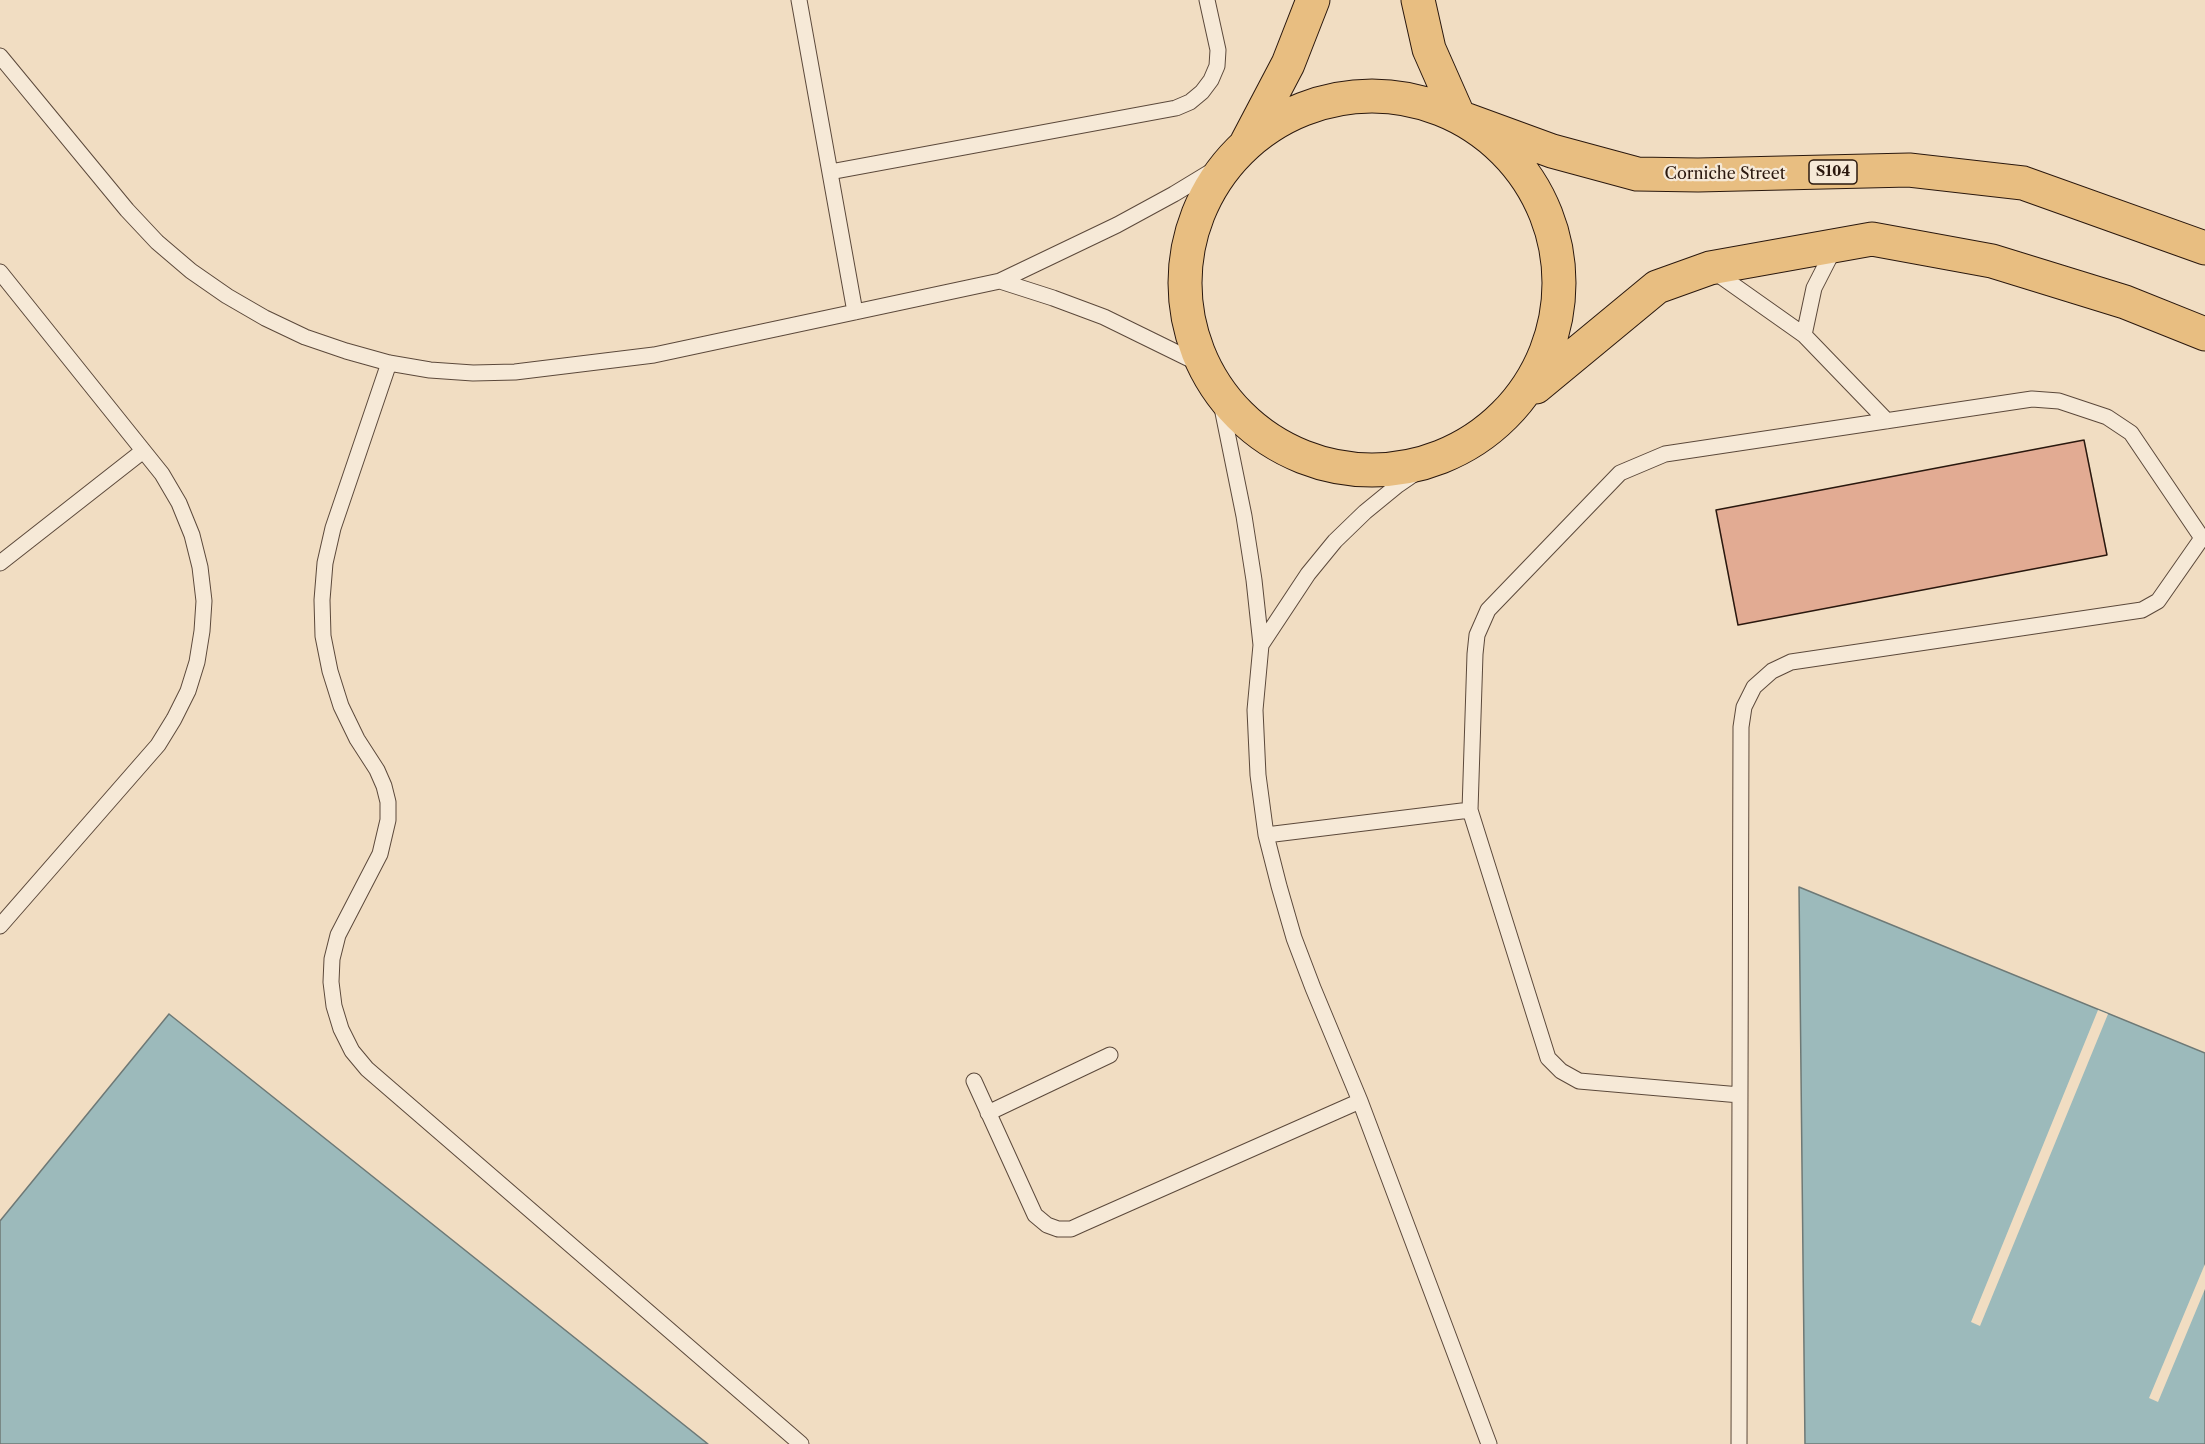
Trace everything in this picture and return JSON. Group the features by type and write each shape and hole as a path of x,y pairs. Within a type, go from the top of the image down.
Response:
{"main road":[{"path":"1313,0 1288,64 1238,152 1205,197 1189,238 1184,281 1189,325 1211,377 1235,411 1277,445 1327,465 1380,471 1433,461 1481,437 1521,400 1657,287 1710,268 1872,239 1992,261 2125,302 2205,334"},
{"path":"1418,0 1429,49 1459,117 1504,149 1537,193 1557,244 1560,299 1551,342 1548,353 1521,400"},
{"name":"Corniche Street","path":"1238,152 1293,113 1348,97 1405,99 1552,151 1636,174 1709,175 1909,170 2023,183 2205,248"}],"lane":[{"path":"799,0 855,312"},
{"path":"830,172 1176,108 1190,102 1202,92 1217,66 1218,50 1207,0"},
{"path":"0,56 127,210 191,271 236,302 304,337 389,363 452,371 515,372 654,355 1000,281 1117,225 1174,194 1238,152"},
{"path":"1804,335 1814,288 1836,245"},
{"path":"1710,268 1804,335 1887,421"},
{"path":"0,272 162,474 179,503 192,535 200,567 204,601 197,662 188,692 158,745 0,926"},
{"path":"1000,281 1104,317 1211,377 1244,516 1261,645 1255,710 1258,775 1266,835 1294,938 1360,1101 1489,1444"},
{"path":"389,363 333,528 325,563 322,600 323,636 330,671 357,739 384,786 388,802 387,829 380,854 343,924 332,959 331,982 334,1006 341,1029 352,1051 367,1070 801,1444"},
{"path":"1739,1444 1740,1095 1741,727 1744,707 1754,687 1772,671 1791,662 2142,610 2158,601 2204,538 2131,433 2107,417 2059,401 2032,399 1665,454 1620,473 1488,610 1477,635 1475,654 1470,810 1548,1058 1561,1071 1579,1081 1740,1095"},
{"path":"0,563 143,451"},
{"path":"1261,645 1302,582 1335,541 1398,485 1433,461"},
{"path":"1266,835 1470,810"},
{"path":"988,1113 1110,1056"},
{"path":"974,1082 1035,1215 1047,1225 1058,1229 1071,1228 1360,1101"}],"water":[{"path":"1799,887 2205,1053 2205,1444 1805,1444"},
{"path":"169,1014 708,1444 0,1444 0,1221"}],"pier":[{"path":"2098,1010 2108,1014 1980,1326 1971,1322"},
{"path":"2205,1264 2205,1289 2158,1402 2149,1398"}],"building":[{"path":"2084,440 2107,555 1738,625 1716,510"}]}
